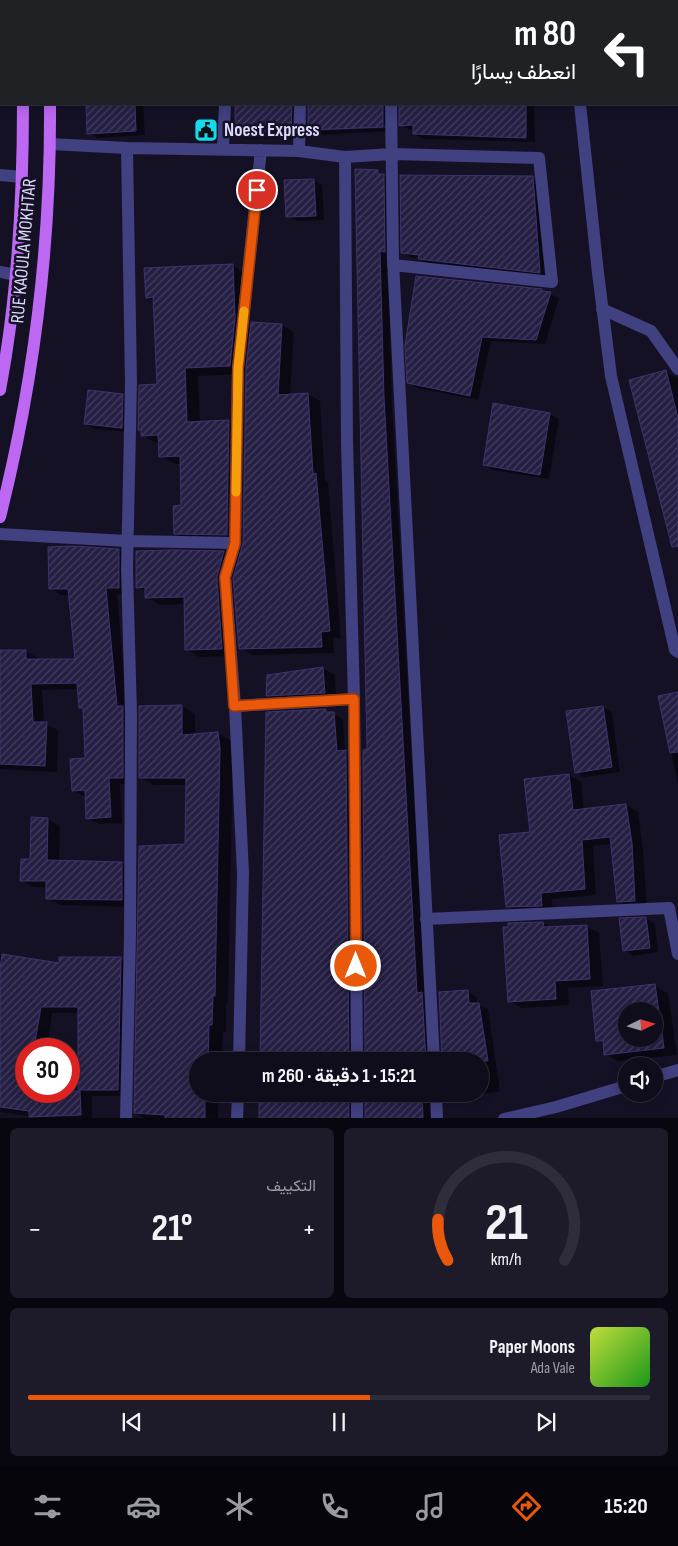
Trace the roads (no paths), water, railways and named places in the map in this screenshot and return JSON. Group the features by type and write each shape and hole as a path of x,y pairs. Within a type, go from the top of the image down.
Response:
{"main road":[{"name":"RUE KAOULA MOKHTAR","path":"0,390 13,311 16,275 22,177 23,105"},
{"name":"RUE KAOULA MOKHTAR","path":"0,517 20,424 38,320 45,258 50,105"}],"street":[{"path":"223,149 225,105"},
{"path":"299,151 300,105"},
{"path":"391,105 393,265 433,1052"},
{"path":"580,105 611,376 675,650 678,652"},
{"path":"50,144 127,148 299,151 345,157 392,154 539,158 552,282 393,265"},
{"path":"126,1118 130,935 131,714 127,541 131,383 127,148"},
{"path":"239,1052 242,873 234,706 225,577 235,543 238,368 261,150"},
{"path":"345,157 348,442 354,699 357,1052"},
{"path":"0,175 22,177"},
{"path":"0,272 16,275"},
{"path":"602,309 651,330 678,369"},
{"path":"0,534 127,541 235,543"},
{"path":"234,706 354,699"},
{"path":"426,919 669,908 678,954"},
{"path":"663,1074 678,1070"},
{"path":"504,1118 556,1107 618,1088"},
{"path":"237,1118 238,1102"},
{"path":"357,1102 358,1118"},
{"path":"436,1102 437,1118"}],"place":[{"name":"Noest Express","path":"206,130"}]}
